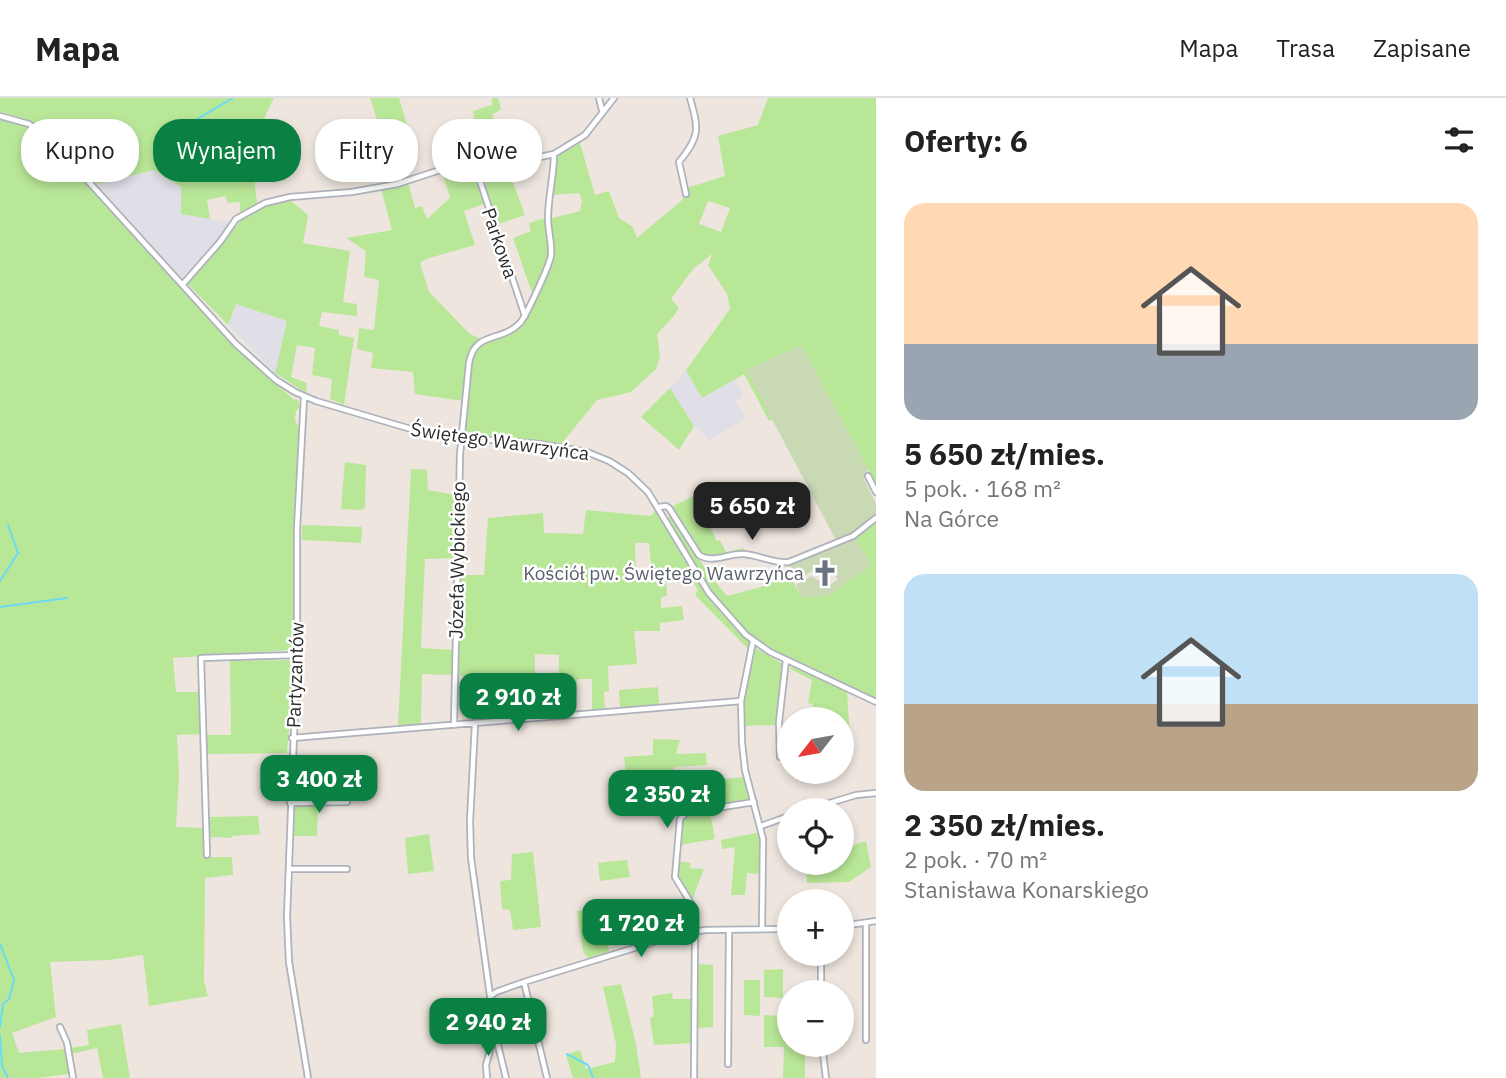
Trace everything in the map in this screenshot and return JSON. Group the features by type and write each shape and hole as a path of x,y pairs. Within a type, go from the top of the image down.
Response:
{"street":[{"path":"599,98 603,111"},
{"path":"542,156 554,154 585,135 614,98"},
{"path":"686,194 679,162 697,133 690,98"},
{"name":"Świętego Wawrzyńca","path":"0,116 29,124 50,138 236,344 276,380 304,397 431,435 540,444 600,456 637,481 658,507 709,593 753,641 786,660 876,702"},
{"name":"Parkowa","path":"525,316 551,254 547,219 554,154"},
{"path":"183,284 220,242 236,219 265,203 290,197 370,189 432,173"},
{"name":"Parkowa","path":"479,182 525,316"},
{"path":"462,437 469,363 473,348 480,342 510,331 525,316"},
{"name":"Partyzantów","path":"304,397 297,529 297,655 286,917 289,962 308,1078"},
{"name":"Józefa Wybickiego","path":"454,725 462,437"},
{"path":"868,476 876,492"},
{"path":"658,507 669,508 699,555 707,559 744,554 785,563 853,536 876,518"},
{"path":"753,641 741,701 742,743 763,839 762,929"},
{"path":"207,856 201,658 297,655"},
{"path":"781,707 786,660"},
{"path":"292,738 741,701"},
{"path":"475,724 470,821 471,858 486,978 506,1078"},
{"path":"846,798 876,793"},
{"path":"290,803 347,802"},
{"path":"694,1078 695,931 692,905 676,877 681,817 686,813 754,802"},
{"path":"761,826 777,820"},
{"path":"289,869 347,869"},
{"path":"854,924 876,921"},
{"path":"866,923 866,1040"},
{"path":"491,996 524,982 695,931 777,929"},
{"path":"728,1064 729,930"},
{"path":"524,982 547,1078"},
{"path":"60,1027 67,1043 73,1078"},
{"path":"487,1078 486,1065 495,1032"},
{"path":"823,1057 826,1078"}],"shaded area":[{"path":"153,170 153,182 173,182 181,187 181,214 230,222 218,241 181,278 97,184 139,182 139,174"},
{"path":"236,304 287,321 275,373 228,325"},
{"path":"686,370 702,398 735,379 743,396 736,401 746,418 709,441 697,430 670,388"}],"green space":[{"path":"0,98 274,98 265,119 153,119 153,170 139,174 139,119 21,119 0,112"},
{"path":"370,98 399,98 405,119 377,119"},
{"path":"492,98 498,98 501,109 492,115 494,119 474,119 473,111 492,105"},
{"path":"768,98 876,98 876,484 827,393 769,421 744,374 702,398 686,370 730,309 727,294 708,265 712,254 693,269 671,299 679,308 657,334 660,356 656,369 631,392 597,400 562,443 463,435 463,401 415,394 413,372 371,368 373,353 357,349 359,328 374,330 379,280 364,277 366,251 346,238 392,230 381,189 408,182 415,208 422,206 427,219 450,198 445,182 477,182 484,204 464,211 475,245 420,263 429,292 470,334 485,341 513,331 523,321 551,263 549,219 580,211 582,200 579,193 551,195 556,156 559,152 580,143 595,195 609,191 619,218 633,227 637,238 682,200 687,188 725,176 718,136 758,125","holes":["708,201 730,208 721,232 699,224"]},
{"path":"0,119 21,125 21,182 85,182 231,343 293,399 298,400 300,407 296,411 295,420 299,428 295,643 290,650 173,658 176,692 201,692 203,734 177,735 179,776 176,827 205,828 205,857 232,857 233,875 205,878 204,981 208,996 149,1006 143,955 109,960 50,962 56,1017 12,1033 19,1053 65,1049 69,1074 37,1078 0,1078"},
{"path":"173,182 255,182 257,203 240,214 240,202 228,203 225,196 207,200 210,219 181,214 181,187"},
{"path":"482,182 513,182 525,215 496,225"},
{"path":"290,200 308,215 303,243 350,251 343,302 357,304 357,316 322,312 319,326 339,330 339,335 354,338 344,405 330,399 332,379 312,375 315,348 297,345 291,377 307,383 306,393 275,373 287,321 236,304 228,325 187,283 244,217 269,203"},
{"path":"545,218 549,254 532,293 513,238 531,231 529,223"},
{"path":"801,345 868,469 864,479 876,504 876,515 861,529 836,540 746,370"},
{"path":"670,388 694,426 679,450 641,417"},
{"path":"345,462 366,465 365,508 362,510 341,509"},
{"path":"411,469 427,470 428,490 456,495 456,558 425,559 421,648 454,650 453,675 422,674 421,724 398,726"},
{"path":"694,496 717,541 720,540 726,552 744,548 746,552 707,557 700,552 671,507"},
{"path":"586,510 651,516 655,511 711,602 749,642 748,649 695,595 698,590 687,573 666,576 667,596 661,597 661,608 682,606 684,620 660,623 660,631 634,631 637,664 608,666 609,691 604,692 605,711 592,712 592,679 577,679 576,713 558,713 559,655 535,654 535,697 507,698 507,718 484,719 485,676 458,676 461,575 484,575 488,518 543,513 544,533 583,534","holes":["635,543 649,543 652,577 636,578"]},
{"path":"668,517 672,517 727,596 761,587 789,575 802,597 828,595 871,565 854,537 876,521 876,698 792,660 747,631 712,592"},
{"path":"302,525 362,527 361,543 302,540"},
{"path":"854,537 872,565 828,595 802,597 796,585 811,576 827,586 838,580 828,566 822,564 799,580 788,565"},
{"path":"753,649 783,664 776,725 743,726 743,701"},
{"path":"292,660 295,664 287,753 207,754 207,735 231,735 230,661"},
{"path":"792,666 847,692 848,707 813,707 813,704 808,703 812,680 790,669"},
{"path":"658,687 659,705 620,709 619,690"},
{"path":"653,739 680,740 676,754 706,753 707,765 674,767 674,785 743,777 749,801 684,813 665,788 628,790 624,757 653,755"},
{"path":"318,805 317,836 291,836 292,807"},
{"path":"710,812 715,839 680,845 681,823 684,818"},
{"path":"258,816 260,834 232,838 208,837 208,817"},
{"path":"760,832 761,874 747,873 745,895 731,895 735,847 722,849 721,840"},
{"path":"429,834 434,871 408,874 405,838"},
{"path":"866,841 871,867 849,882 807,883 807,875 854,875 854,845"},
{"path":"533,852 541,927 513,930 510,910 502,909 500,881 511,880 512,854"},
{"path":"627,860 630,877 600,881 598,863"},
{"path":"678,861 691,863 690,868 704,869 692,900 677,876"},
{"path":"603,906 609,952 588,958 583,951 577,911"},
{"path":"697,964 713,965 713,1027 697,1028"},
{"path":"783,969 783,980 777,980 777,998 764,997 764,970"},
{"path":"744,980 760,980 760,1016 744,1015"},
{"path":"621,984 636,1044 641,1078 573,1078 566,1055 580,1050 586,1069 615,1062 616,1044 603,987"},
{"path":"672,993 673,999 694,999 693,1043 654,1045 650,1018 654,1016 652,996"},
{"path":"764,1015 777,1016 777,1047 764,1047"},
{"path":"121,1024 130,1078 103,1078 97,1048 71,1054 70,1048 89,1045 87,1030"},
{"path":"784,1057 805,1057 805,1078 783,1078"}],"waterway":[{"path":"197,119 233,98"},
{"path":"0,581 18,553 8,525"},
{"path":"0,607 67,598"},
{"path":"0,944 14,980 9,999 3,1004 0,1027"},
{"path":"498,1004 523,1011 528,1017"},
{"path":"0,1035 2,1066 8,1078"},
{"path":"567,1054 588,1065 593,1078"}],"place":[{"name":"Kościół pw. Świętego Wawrzyńca","path":"825,573"}]}
